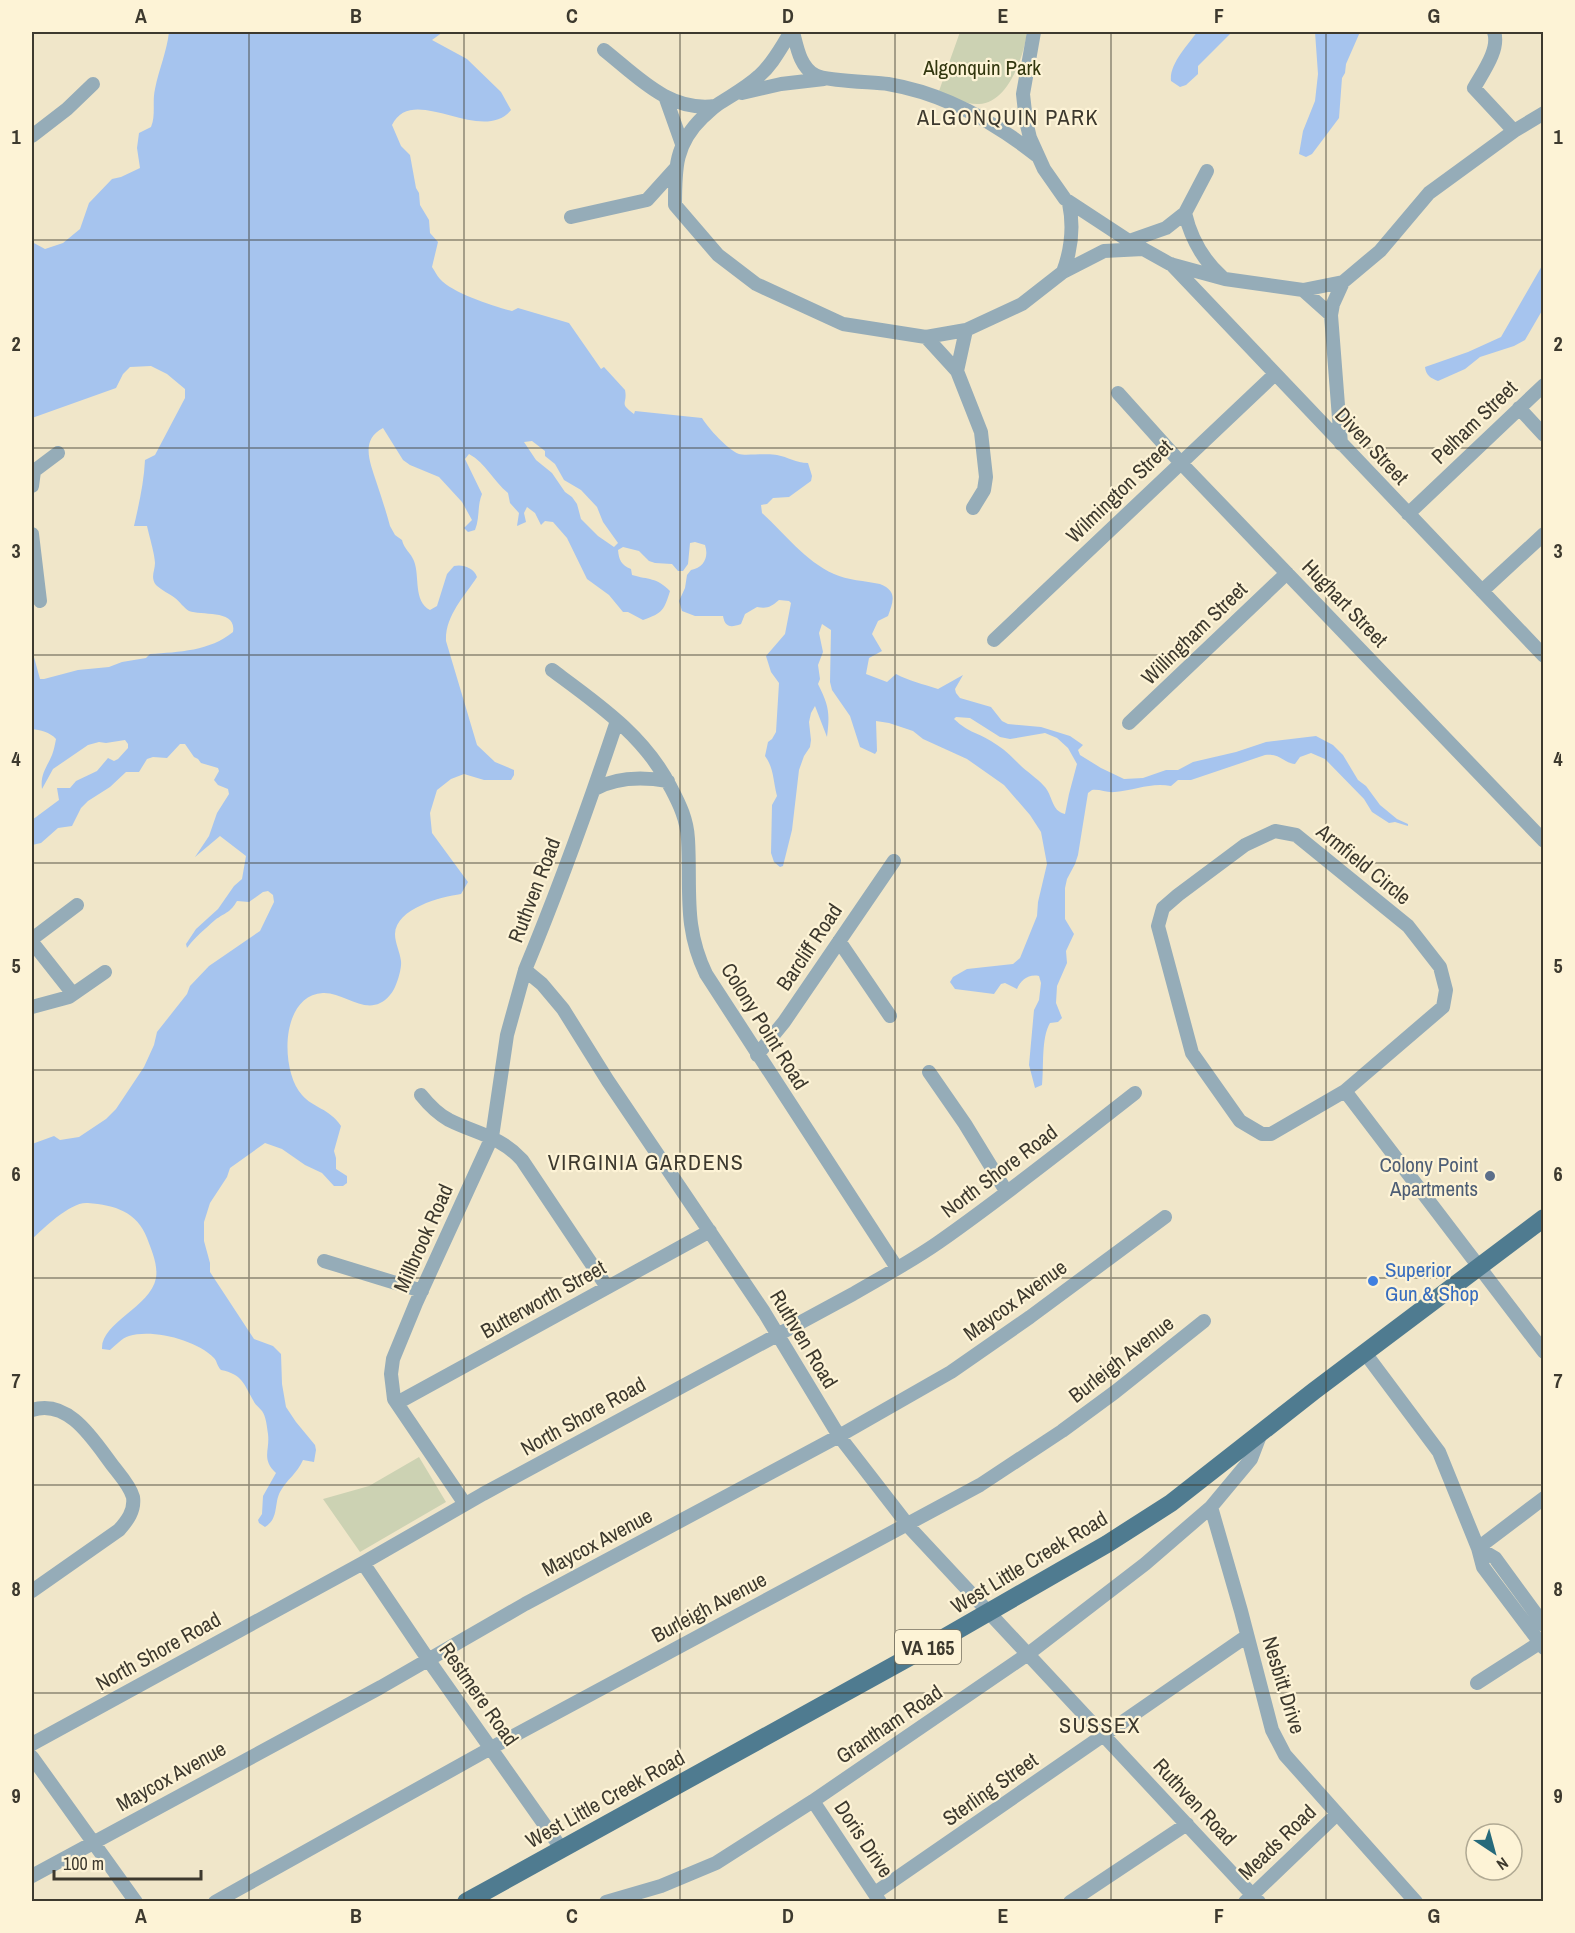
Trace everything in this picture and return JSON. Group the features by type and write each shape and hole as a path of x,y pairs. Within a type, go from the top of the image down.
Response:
{"main road":[{"name":"West Little Creek Road","path":"466,1902 989,1612 1107,1544 1171,1503 1544,1218"}],"street":[{"path":"792,32 802,61 815,75 892,85 939,98 998,127 1037,156"},
{"path":"604,50 666,99 700,108 715,105 733,96 760,75 771,64 792,32"},
{"path":"1034,32 1023,94 1026,121 1037,156 1069,203 1170,264 1225,279 1303,290 1343,282"},
{"path":"1494,32 1497,40 1494,49 1474,88 1514,131"},
{"path":"733,96 781,84 826,78"},
{"path":"32,136 67,109 93,84"},
{"path":"666,99 682,144"},
{"path":"675,205 675,169 682,144 693,127 715,105"},
{"path":"1341,444 1331,315 1333,304 1343,282 1380,251 1429,193 1514,131 1544,113"},
{"path":"647,200 675,169"},
{"path":"1129,241 1166,228 1185,213 1207,171"},
{"path":"571,217 647,200 669,202 675,205 718,255 756,284 843,324 926,337 966,330 1022,304 1063,272 1104,251 1143,249"},
{"path":"1063,272 1071,245 1069,203"},
{"path":"1185,213 1194,243 1202,256 1225,279"},
{"name":"Diven Street","path":"1170,264 1544,656"},
{"path":"1303,290 1331,315"},
{"path":"957,371 966,330"},
{"path":"926,337 957,371 981,432 987,477 984,490 973,508"},
{"name":"Wilmington Street","path":"994,640 1275,374"},
{"name":"Pelham Street","path":"1408,514 1544,385"},
{"name":"Hughart Street","path":"1118,393 1180,462 1544,841"},
{"path":"1519,408 1544,435"},
{"path":"32,486 34,471 58,453"},
{"path":"32,534 39,601"},
{"path":"1482,591 1544,534"},
{"name":"Willingham Street","path":"1129,723 1287,573"},
{"name":"Colony Point Road","path":"552,670 617,721 649,752 668,782 683,810 687,827 688,907 694,945 705,974 897,1268"},
{"name":"Ruthven Road","path":"617,721 595,789 525,970 542,984 563,1009 608,1081 777,1334 839,1436 907,1524 1187,1824 1252,1899"},
{"path":"595,789 610,782 636,778 668,782"},
{"name":"Armfield Circle","path":"1275,831 1296,835 1408,926 1440,968 1446,990 1443,1007 1345,1091 1271,1134 1262,1134 1240,1121 1192,1053 1158,926 1163,908 1245,845 1275,831"},
{"name":"Barcliff Road","path":"757,1055 784,1022 894,861"},
{"path":"73,994 32,940 77,905"},
{"path":"839,941 890,1016"},
{"name":"Millbrook Road","path":"465,1504 397,1403 392,1386 393,1359 492,1137 507,1035 525,970"},
{"path":"32,1007 73,994 105,972"},
{"path":"930,1072 1006,1191"},
{"path":"1345,1091 1544,1352"},
{"name":"North Shore Road","path":"32,1744 897,1268 937,1244 1134,1093"},
{"path":"421,1095 449,1120 492,1137 513,1150 607,1287"},
{"name":"Maycox Avenue","path":"32,1876 381,1687 525,1604 839,1436 951,1372 1165,1217"},
{"name":"Butterworth Street","path":"397,1403 710,1231"},
{"path":"324,1261 422,1291"},
{"name":"Burleigh Avenue","path":"214,1902 491,1749 980,1485 1062,1431 1204,1321"},
{"path":"1365,1353 1439,1452 1478,1548 1483,1567 1542,1644 1477,1683"},
{"path":"32,1410 51,1408 60,1411 81,1425 130,1489 133,1506 126,1522 119,1530 32,1591"},
{"name":"Grantham Road","path":"606,1902 661,1886 716,1863 813,1801 1028,1654 1145,1564 1211,1507 1251,1459 1263,1431"},
{"path":"1478,1548 1544,1498"},
{"name":"Nesbitt Drive","path":"1211,1507 1272,1730 1285,1755 1390,1870 1416,1902"},
{"path":"1478,1548 1495,1558 1544,1625"},
{"name":"Restmere Road","path":"363,1563 561,1848"},
{"name":"Sterling Street","path":"877,1897 1247,1636"},
{"path":"32,1757 136,1902"},
{"name":"Doris Drive","path":"813,1801 877,1897"},
{"name":"Meads Road","path":"1252,1899 1337,1814"},
{"path":"1070,1902 1187,1824"}],"green space":[{"name":"Algonquin Park","path":"960,32 1027,32 1013,77 998,96 989,102 969,103 939,91"},
{"path":"419,1457 446,1502 360,1552 323,1499 369,1486"}],"water":[{"path":"169,32 443,32 432,40 467,59 501,92 511,110 498,119 483,121 415,110 402,113 392,125 401,146 410,155 420,205 429,220 430,233 438,242 432,267 446,284 463,294 512,311 518,308 569,323 601,369 604,367 625,390 625,405 634,414 635,411 702,418 729,448 739,454 773,454 808,463 812,476 811,481 789,497 773,498 767,504 761,505 762,513 805,555 824,569 845,578 880,584 890,590 893,597 888,616 878,621 872,634 882,651 869,658 866,674 887,682 896,674 938,689 963,675 955,689 960,698 991,707 1002,721 1008,724 1041,727 1070,736 1083,745 1078,750 1080,755 1124,779 1143,778 1166,770 1178,770 1193,762 1266,742 1316,736 1333,745 1343,755 1358,780 1366,786 1380,805 1397,819 1408,824 1408,826 1395,822 1389,823 1372,812 1364,799 1325,759 1311,753 1300,757 1295,764 1275,755 1265,755 1191,780 1178,780 1171,786 1150,786 1112,792 1092,790 1088,793 1078,855 1065,888 1065,919 1074,934 1066,951 1067,963 1057,986 1056,1003 1062,1018 1058,1022 1050,1023 1047,1029 1042,1085 1035,1088 1029,1065 1034,1010 1039,1000 1041,983 1039,976 1025,978 1017,989 1005,983 1001,984 994,994 955,989 950,982 953,977 967,969 1013,964 1020,958 1037,916 1047,864 1041,832 1030,815 1004,785 967,759 923,739 913,731 889,723 876,721 877,751 875,754 860,747 850,716 832,690 830,682 831,630 822,624 819,633 823,652 818,665 820,679 818,684 828,710 827,737 815,706 809,722 810,747 799,770 792,830 783,866 780,867 774,862 771,853 772,805 777,796 772,770 765,756 768,742 776,732 779,683 771,672 766,656 785,634 791,603 779,600 769,607 757,607 745,614 741,624 734,626 729,626 723,616 695,616 682,611 679,601 685,588 687,575 691,570 699,567 706,558 705,545 695,542 690,543 688,564 683,571 678,571 672,564 649,561 639,551 623,547 618,550 621,562 631,569 632,575 656,581 670,591 662,610 650,618 643,620 628,612 623,612 609,595 587,579 567,538 553,522 545,521 541,525 535,513 527,507 524,513 526,522 517,526 519,513 510,503 508,493 475,458 469,454 465,459 482,494 475,530 468,532 464,528 472,520 462,502 439,477 403,460 383,428 371,439 370,459 390,526 395,535 402,540 414,561 421,601 430,610 437,606 447,574 454,566 468,567 477,577 452,615 446,641 477,745 495,762 514,770 514,775 511,780 484,780 464,774 451,779 437,790 430,813 432,833 468,882 461,894 421,905 403,917 397,925 395,937 401,965 400,974 390,995 382,1002 366,1005 323,993 309,997 298,1006 292,1020 288,1036 288,1053 295,1084 306,1099 331,1115 341,1126 334,1151 336,1169 347,1176 347,1183 343,1186 334,1186 322,1173 305,1165 282,1149 265,1143 230,1168 227,1177 210,1203 204,1222 204,1241 210,1272 254,1339 273,1346 281,1354 282,1384 286,1407 315,1445 316,1450 314,1462 303,1460 283,1487 278,1496 272,1520 265,1527 258,1520 262,1514 263,1496 276,1473 267,1459 268,1434 264,1416 241,1380 234,1374 221,1370 215,1359 196,1346 162,1335 129,1336 110,1350 102,1349 109,1331 145,1298 156,1278 153,1253 143,1229 131,1216 116,1208 88,1203 74,1206 58,1216 32,1239 32,1144 54,1136 60,1140 79,1137 106,1119 116,1109 144,1067 157,1032 187,994 190,986 209,966 260,931 274,902 273,895 268,891 249,902 237,901 187,948 186,944 196,929 218,909 234,886 242,879 246,856 220,836 195,857 209,836 217,813 229,794 228,789 218,785 214,780 219,771 218,768 201,763 185,744 180,744 167,758 147,759 139,772 126,772 81,808 72,826 58,828 41,843 32,845 32,820 59,800 57,788 70,788 76,781 97,771 108,758 114,761 118,759 128,748 128,744 125,740 88,745 53,769 42,789 43,775 53,753 56,739 48,733 32,729 32,650 40,679 44,679 78,670 109,667 146,658 150,654 204,647 233,632 230,620 217,615 189,611 156,585 153,577 155,559 147,526 134,526 145,460 155,455 185,398 185,389 167,374 151,366 130,367 123,374 116,388 32,418 32,242 45,249 63,243 80,229 89,203 112,179 140,168 137,148 139,133 151,127 155,89","holes":["532,441 545,451 545,456 555,464 564,480 581,490 597,507 603,522 618,543 614,547 598,536 581,519 577,504 572,497 565,492 552,473 536,460 524,442","956,717 970,718 1000,737 1010,739 1045,733 1057,738 1068,748 1077,764 1065,814 1057,810 1047,790 1038,780 1010,755 988,739 960,724 954,719"]},
{"path":"1197,32 1232,32 1198,66 1198,74 1186,85 1180,87 1171,81 1173,68"},
{"path":"1315,32 1360,32 1342,78 1339,118 1312,154 1306,157 1299,154 1303,131 1315,101 1318,74"},
{"path":"1543,264 1543,309 1525,340 1480,357 1465,369 1438,381 1426,373 1425,367 1468,352 1501,337"}],"place":[{"name":"Colony Point Apartments","path":"1490,1176"},
{"name":"Superior Gun & Shop","path":"1373,1281"}],"district":[{"name":"ALGONQUIN PARK","path":"1008,117"},
{"name":"VIRGINIA GARDENS","path":"646,1162"},
{"name":"SUSSEX","path":"1100,1725"}]}
